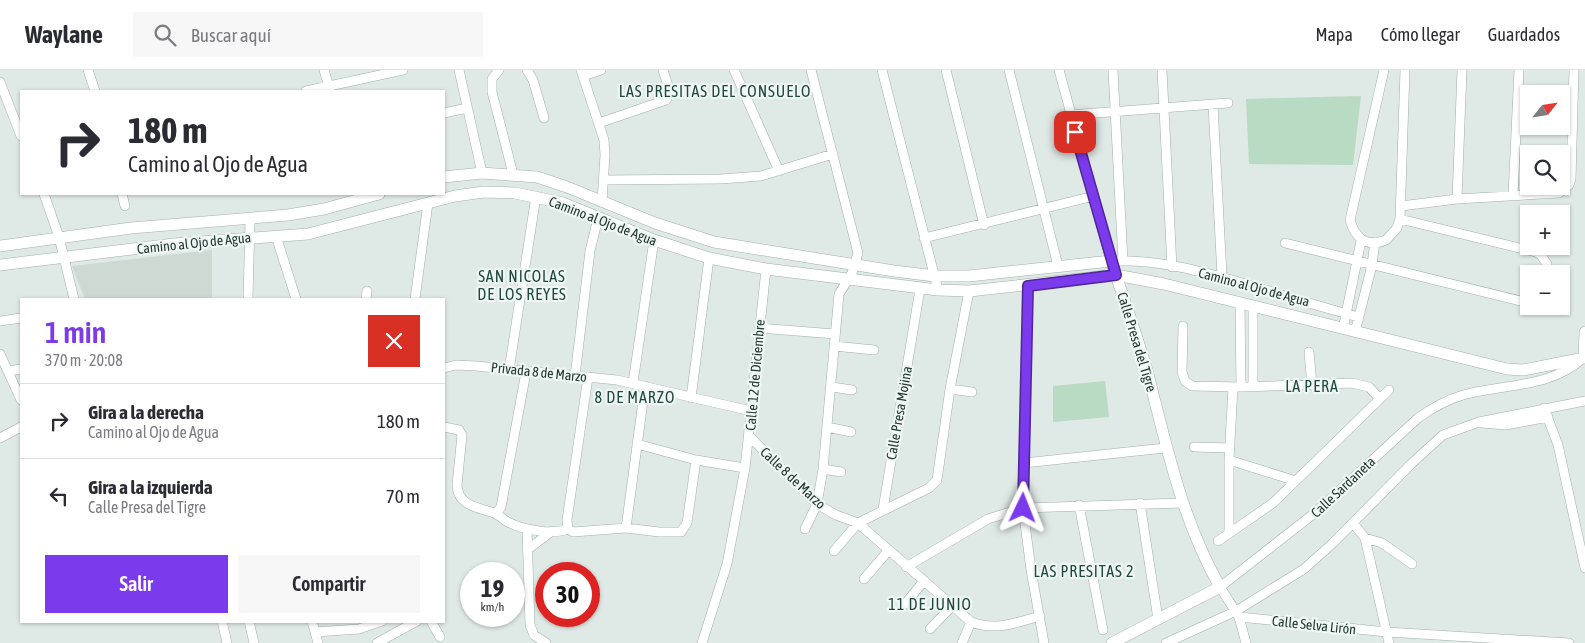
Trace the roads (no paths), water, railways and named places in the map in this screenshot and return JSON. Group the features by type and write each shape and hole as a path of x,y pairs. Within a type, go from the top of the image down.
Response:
{"street":[{"path":"88,70 95,90"},
{"path":"324,70 330,89 404,70"},
{"path":"459,70 482,173"},
{"path":"499,70 492,78 492,92 513,174"},
{"path":"527,70 533,80 544,118"},
{"path":"601,70 582,73 599,123 605,155 602,202"},
{"path":"599,123 661,103 670,96 663,70"},
{"path":"734,70 743,96 779,171"},
{"path":"806,529 817,504 823,469 840,294 855,265 858,253 811,70"},
{"path":"882,70 938,290"},
{"path":"946,70 984,225"},
{"path":"1009,70 1058,266"},
{"name":"Calle Presa del Tigre","path":"1058,70 1111,261 1142,354 1165,448 1182,503 1196,542 1222,591 1236,612 1246,643"},
{"path":"1113,70 1123,261"},
{"path":"1162,70 1172,267"},
{"path":"1343,329 1362,241 1353,229 1350,220 1384,70"},
{"path":"1362,241 1375,242 1386,240 1397,228 1400,219 1405,70"},
{"path":"1456,199 1462,70"},
{"path":"1513,195 1519,70"},
{"path":"1401,206 1456,199 1559,193 1569,185 1574,70"},
{"path":"0,82 19,125"},
{"path":"1070,115 1228,103"},
{"path":"1212,105 1222,276"},
{"path":"445,113 467,108"},
{"path":"604,180 761,176 833,154"},
{"name":"Camino al Ojo de Agua","path":"445,177 482,173 537,177 655,223 714,242 855,265 935,276 990,275 1058,266 1123,261 1222,276 1358,317"},
{"name":"Camino al Ojo de Agua","path":"0,265 332,229 455,196 484,192 536,196 563,203 654,240 709,258 766,269 920,289 969,291 1116,275 1253,306 1507,370 1524,370 1584,358"},
{"path":"44,195 59,237 62,257 74,298"},
{"path":"122,195 125,206"},
{"name":"Camino al Ojo de Agua","path":"0,246 131,228 250,220 324,209 359,196"},
{"path":"509,370 536,196"},
{"path":"924,238 984,225 1094,196"},
{"path":"415,298 428,203"},
{"path":"575,376 590,251 598,218"},
{"path":"1400,219 1536,252 1545,259 1547,265"},
{"path":"248,298 250,220"},
{"path":"276,236 296,298"},
{"path":"632,383 654,240"},
{"path":"1354,332 1372,265 1375,242"},
{"path":"1285,243 1520,301"},
{"path":"691,398 709,258"},
{"name":"Calle 12 de Diciembre","path":"702,643 718,596 746,468 766,269"},
{"path":"1028,286 1023,508 1024,528 1044,643"},
{"name":"Calle Presa Mojina","path":"883,510 920,289"},
{"path":"834,551 858,524 934,484 938,473 950,389 969,291"},
{"path":"1229,532 1229,460 1237,387 1240,303"},
{"path":"1253,306 1253,387"},
{"path":"0,321 20,318"},
{"path":"1184,326 1183,376 1192,386 1253,387 1360,384 1368,387 1380,399"},
{"path":"759,328 835,334"},
{"path":"1584,358 1585,332"},
{"path":"834,346 874,350"},
{"path":"1309,352 1312,385"},
{"path":"0,354 20,398"},
{"name":"Calle Sardaneta","path":"1112,643 1158,619 1222,591 1316,512 1404,430 1433,408 1462,395 1561,374 1584,358"},
{"name":"Privada 8 de Marzo","path":"445,368 456,365 632,383 751,412"},
{"path":"8,371 20,369"},
{"path":"496,513 501,508 526,372"},
{"path":"568,529 567,520 588,377"},
{"path":"626,528 645,386"},
{"path":"832,387 852,390"},
{"path":"950,389 972,392"},
{"path":"1218,541 1273,502 1389,390"},
{"path":"1166,643 1236,612 1304,569 1353,523 1410,464 1443,435 1479,422 1585,401"},
{"path":"1544,408 1558,445 1585,568"},
{"path":"1479,422 1493,426 1548,418"},
{"path":"445,427 459,430 462,438 457,492 467,504 496,513 508,522 527,529 558,532 568,529 573,532 626,528 678,532 684,530 687,524 696,460"},
{"path":"0,438 20,428"},
{"path":"827,428 851,432"},
{"name":"Calle 8 de Marzo","path":"749,436 817,504 836,515 858,524 951,607 971,622 980,625 1001,626 1040,616"},
{"path":"637,444 696,460 746,468"},
{"path":"1194,447 1230,448"},
{"path":"1024,463 1165,448"},
{"path":"1229,460 1296,481"},
{"path":"823,469 841,472"},
{"path":"1140,503 1158,619"},
{"path":"906,567 988,519 1023,508 1182,503"},
{"path":"1079,505 1104,630"},
{"path":"1353,523 1365,538 1389,643"},
{"path":"527,529 530,625 534,635 546,643"},
{"path":"527,550 552,531"},
{"path":"1365,538 1382,543 1412,564"},
{"path":"864,579 888,551"},
{"path":"905,604 923,582"},
{"path":"930,629 951,607"},
{"name":"Calle Selva Lirón","path":"1236,612 1387,632 1570,643"},
{"path":"962,643 971,622"},
{"path":"222,623 227,643"},
{"path":"249,623 254,643"},
{"path":"312,623 318,643"},
{"path":"314,632 359,630 377,623"},
{"path":"377,643 412,623"},
{"path":"432,623 440,637"}],"district":[{"name":"LAS PRESITAS DEL CONSUELO","path":"715,91"},
{"name":"SAN NICOLAS DE LOS REYES","path":"522,285"},
{"name":"LA PERA","path":"1312,386"},
{"name":"8 DE MARZO","path":"635,397"},
{"name":"LAS PRESITAS 2","path":"1084,571"},
{"name":"11 DE JUNIO","path":"930,604"}]}
